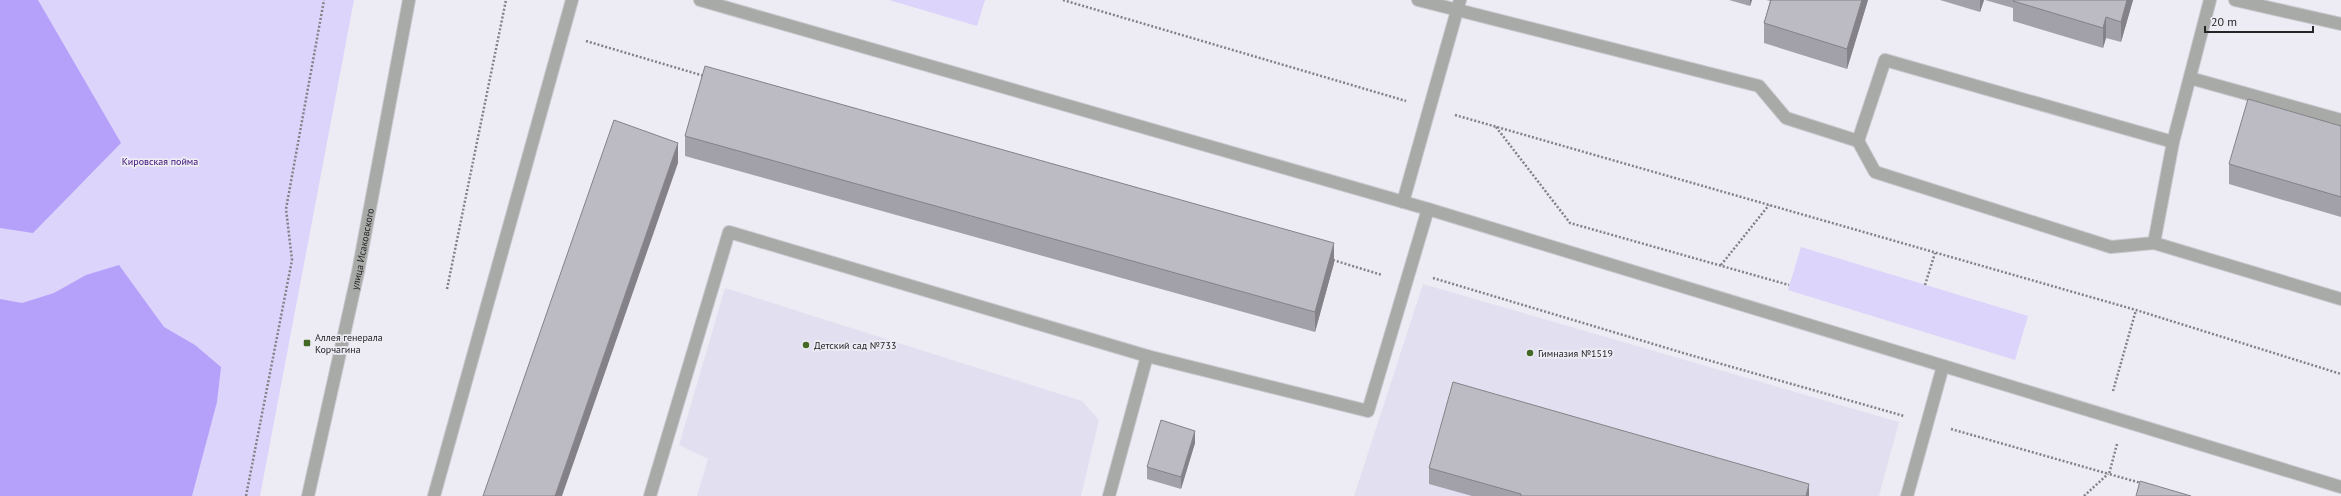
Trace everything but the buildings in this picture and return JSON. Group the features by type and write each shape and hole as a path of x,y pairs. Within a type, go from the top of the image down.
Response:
{"street":[{"name":"улица Исаковского","path":"308,496 358,272 409,0"},
{"path":"434,496 572,0"},
{"path":"700,0 1428,209 2341,487"},
{"path":"1418,0 1459,5 1759,86 1786,118 1858,141 1876,172 2111,246 2154,243 2341,299"},
{"path":"2154,243 2173,142 2210,0"},
{"path":"2235,0 2341,24"},
{"path":"1403,202 1459,5"},
{"path":"1858,141 1885,60 2173,142"},
{"path":"2190,78 2341,120"},
{"path":"650,496 730,232 1147,356 1368,411 1428,209"},
{"path":"1109,496 1147,356"},
{"path":"1907,496 1944,366"}],"path":[{"path":"246,496 292,260 286,209 324,0"},
{"path":"447,288 506,0"},
{"path":"1063,0 1429,108 2136,310 2341,374"},
{"path":"563,34 707,77"},
{"path":"1495,126 1570,223 1790,285"},
{"path":"1721,265 1769,205"},
{"path":"1925,285 1935,253"},
{"path":"1331,260 1409,277 2108,474 2084,496"}],"shaded area":[{"path":"0,0 38,0 121,143 33,233 0,228"},
{"path":"119,265 164,327 195,345 221,367 217,402 192,496 0,496 0,299 22,303 54,293 86,275"},
{"name":"Гимназия №1519","path":"1423,284 1899,422 1879,496 1354,496"},
{"name":"Детский сад №733","path":"725,288 1082,401 1099,420 1081,496 697,496 708,459 679,445"}],"green space":[{"name":"Кировская пойма","path":"0,0 354,0 260,496 0,496"},
{"path":"889,0 985,0 977,26"},
{"path":"1801,247 2028,316 2015,360 1788,290"}],"place":[{"name":"Аллея генерала Корчагина","path":"307,343"},
{"name":"Детский сад №733","path":"806,345"},
{"name":"Гимназия №1519","path":"1530,353"}]}
